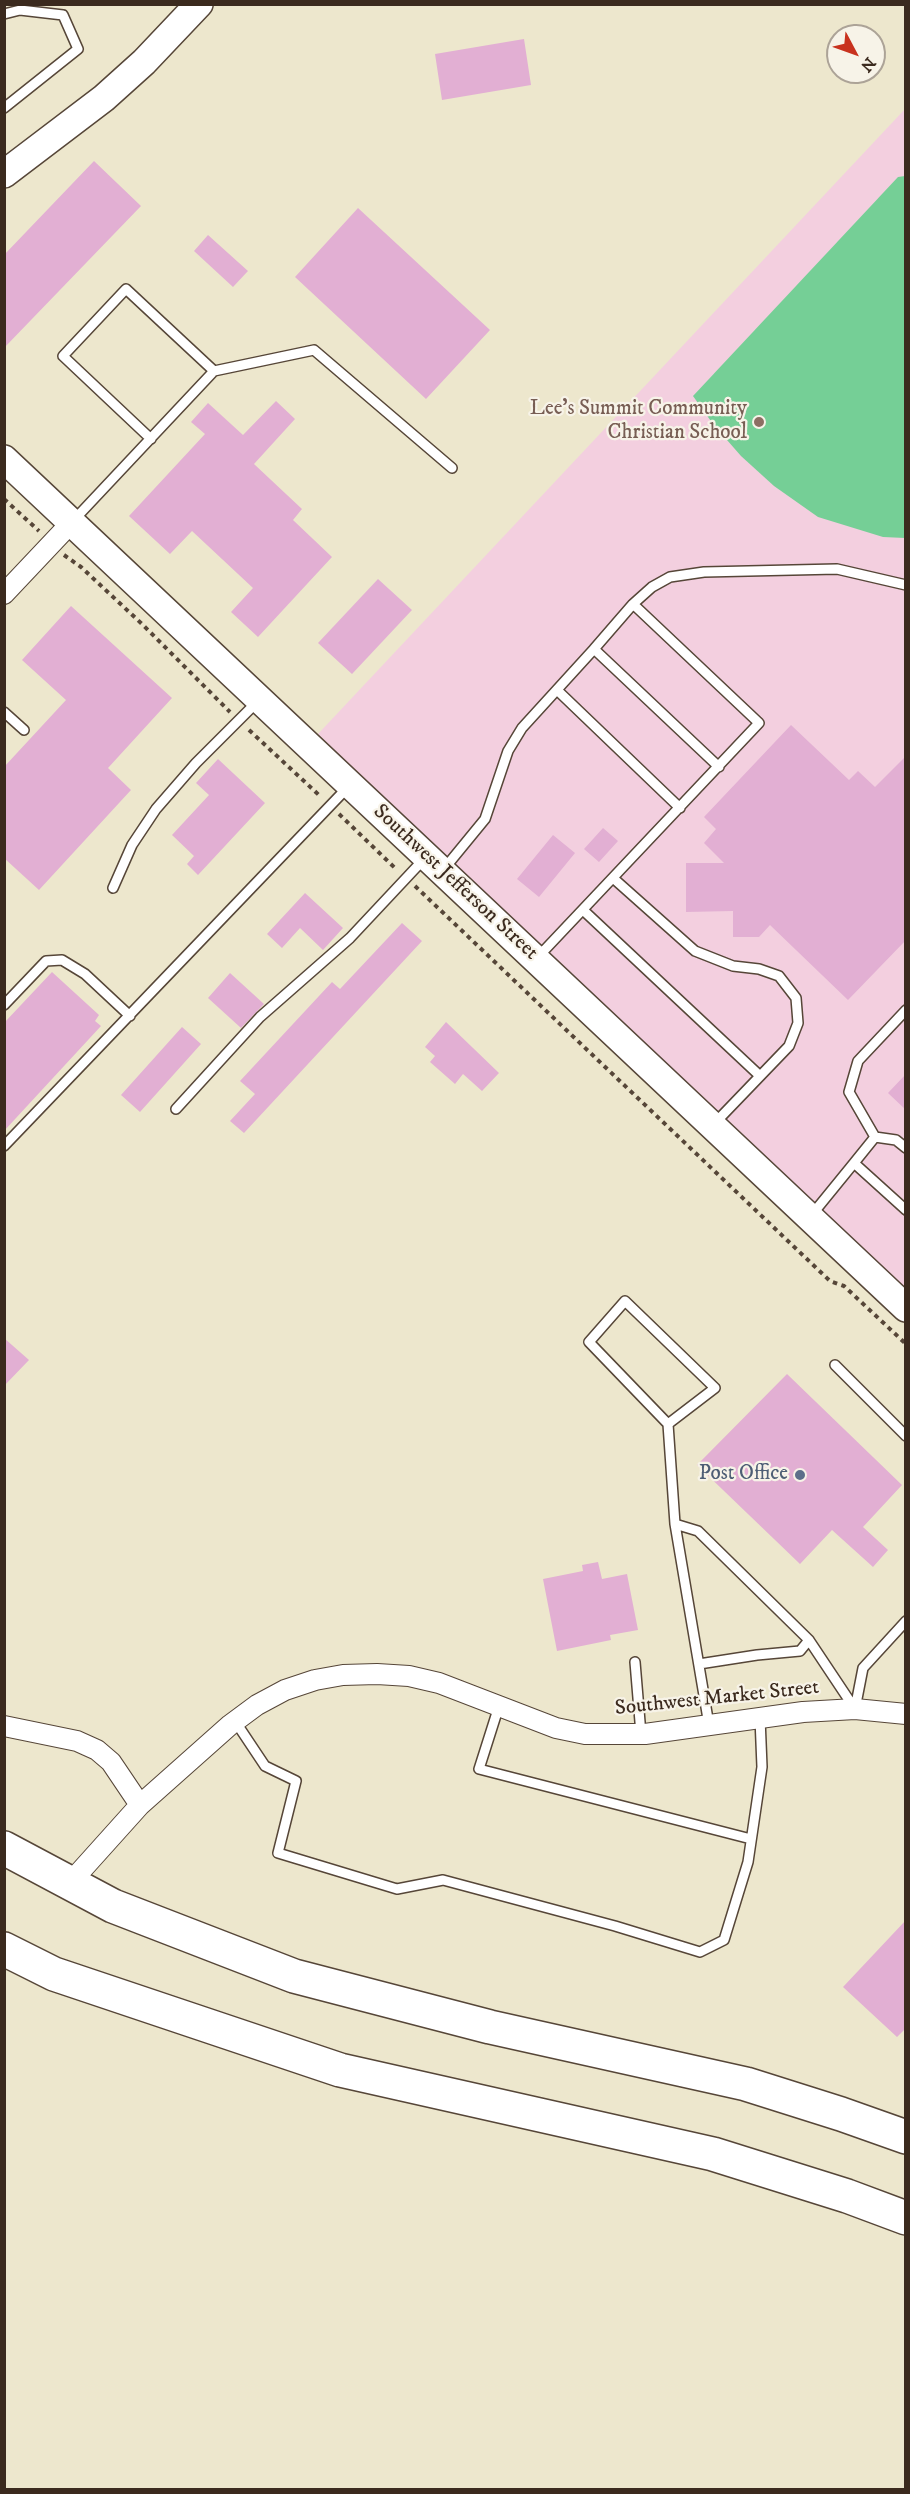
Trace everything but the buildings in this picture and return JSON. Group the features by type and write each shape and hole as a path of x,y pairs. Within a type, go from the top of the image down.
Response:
{"highway":[{"path":"4,1848 69,1884 123,1910 294,1976 490,2027 746,2084 906,2137"},
{"path":"6,1952 54,1974 340,2070 713,2154 848,2196 906,2218"}],"street":[{"path":"4,174 104,98 144,62 199,4"},
{"name":"Southwest Jefferson Street","path":"4,459 906,1308"},
{"path":"4,594 71,523"},
{"name":"Southwest Market Street","path":"69,1884 140,1805 235,1721 257,1705 285,1690 315,1680 343,1675 409,1676 439,1683 556,1728 585,1734 641,1734 760,1718 855,1709 906,1714"},
{"path":"4,1726 77,1741 97,1750 111,1762 140,1805"}],"lane":[{"path":"4,14 20,10 63,15 78,49 4,108"},
{"path":"151,439 63,356 126,289 214,371"},
{"path":"71,523 214,371 314,350 452,468"},
{"path":"176,1109 261,1017 350,938 406,878 435,864 485,819 508,751 522,728 633,604 652,587 670,577 704,572 837,569 906,585"},
{"path":"536,959 759,723 633,604"},
{"path":"594,649 719,767"},
{"path":"557,690 681,808"},
{"path":"113,888 132,845 156,809 196,763 260,699"},
{"path":"4,712 24,730"},
{"path":"4,1146 351,785"},
{"path":"613,878 694,951 733,966 759,969 779,976 796,998 798,1023 789,1046 713,1125"},
{"path":"583,910 759,1075"},
{"path":"4,1005 46,961 62,960 85,975 130,1016"},
{"path":"875,1137 849,1092 858,1061 906,1010"},
{"path":"875,1137 896,1140 906,1148"},
{"path":"810,1217 875,1137"},
{"path":"854,1163 906,1210"},
{"path":"668,1424 715,1388 625,1301 589,1342 668,1424 675,1524 709,1725"},
{"path":"835,1365 906,1436"},
{"path":"675,1524 698,1531 809,1640 855,1709"},
{"path":"855,1709 863,1668 906,1621"},
{"path":"699,1664 800,1651 809,1640"},
{"path":"635,1662 641,1734"},
{"path":"499,1706 479,1769 751,1839"},
{"path":"235,1721 265,1766 296,1781 278,1852 397,1888 443,1880 615,1926 700,1952 724,1940 748,1862 762,1767 760,1718"}],"path":[{"path":"4,499 142,624 239,720 830,1281 844,1286 906,1344"}],"shaded area":[{"name":"Lee's Summit Community Christian School","path":"905,109 905,1306 318,734"}],"green space":[{"path":"905,176 906,538 883,537 818,517 774,486 741,456 713,424 693,396 898,177"}],"place":[{"name":"Lee's Summit Community Christian School","path":"759,422"},
{"name":"Post Office","path":"800,1475"}]}
